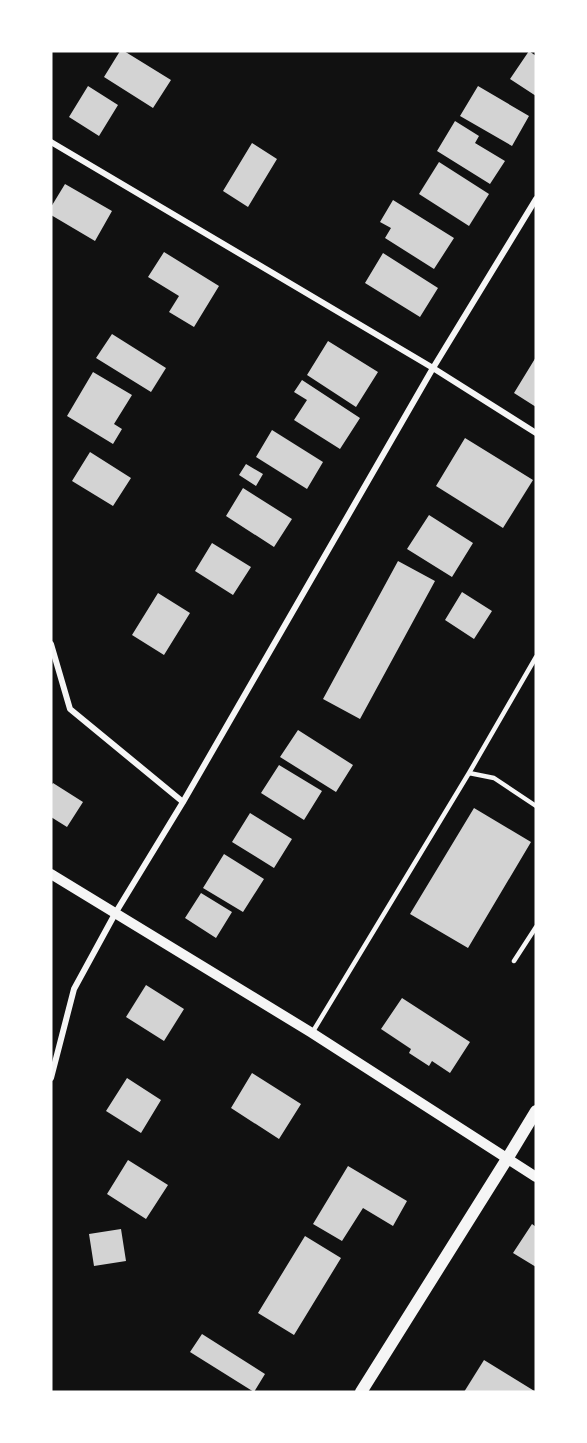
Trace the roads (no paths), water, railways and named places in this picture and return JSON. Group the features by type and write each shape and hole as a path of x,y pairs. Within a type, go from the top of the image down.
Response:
{"main road":[{"path":"361,1392 536,1111"}],"street":[{"path":"51,141 433,368 536,433"},
{"path":"51,1078 74,989 116,912 183,802 433,368 536,199"},
{"path":"51,644 70,709 183,802"},
{"path":"51,874 312,1033 536,1177"}],"lane":[{"path":"312,1033 469,773 536,657"},
{"path":"469,773 494,778 536,806"},
{"path":"514,961 536,927"}]}
